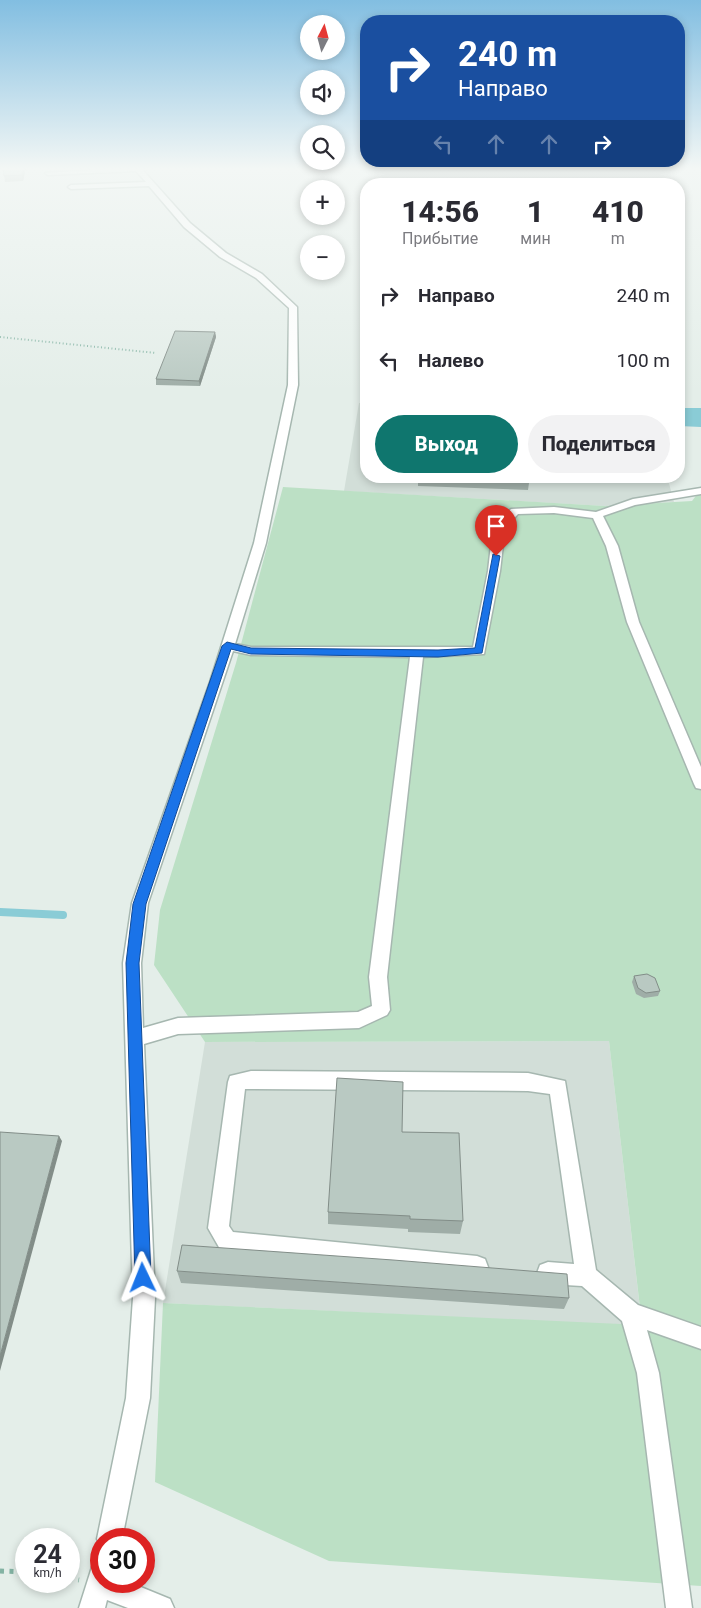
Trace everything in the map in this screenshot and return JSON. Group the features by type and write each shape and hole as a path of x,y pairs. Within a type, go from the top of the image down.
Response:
{"street":[{"path":"111,1528 138,1398 144,1298 132,963 140,904 260,544 293,385 293,307 259,276 223,256 206,242"},
{"path":"227,646 251,651 418,653 479,651 494,571 499,527 516,511 554,510 597,515 633,502 701,491"},
{"path":"597,515 612,546 633,622 701,784"},
{"path":"134,1039 178,1026 359,1020 381,1010 378,977 418,653"},
{"path":"498,1268 322,1253 227,1242 218,1228 237,1082 251,1080 528,1082 558,1087 586,1276"},
{"path":"528,1271 586,1276 631,1314 701,1338"},
{"path":"631,1314 648,1373 679,1608"},
{"path":"108,1593 161,1608"}],"path":[{"path":"0,337 156,353"},
{"path":"0,1571 15,1572"}],"shaded area":[{"path":"360,403 360,483 669,483 674,502 605,506 344,491"},
{"path":"609,1041 642,1326 163,1303 205,1042"}],"green space":[{"path":"283,487 605,506 692,501 701,489 701,1586 329,1561 155,1482 163,1303 642,1325 609,1041 205,1042 154,965 160,910 236,663"}],"water":[{"path":"685,408 701,408 701,427 685,426"}],"building":[{"path":"175,331 215,332 199,381 156,379"},
{"path":"647,974 655,978 660,991 646,993 638,988 634,976"},
{"path":"337,1078 403,1082 402,1132 459,1133 463,1221 410,1219 410,1216 328,1212"},
{"path":"0,1132 59,1136 0,1356"},
{"path":"182,1245 567,1274 569,1298 177,1271"}],"waterway":[{"path":"0,912 63,915"}],"route":[{"path":"143,1278 132,963 140,904 217,682 227,646 251,651 285,650 438,654 479,651 496,556"}]}
